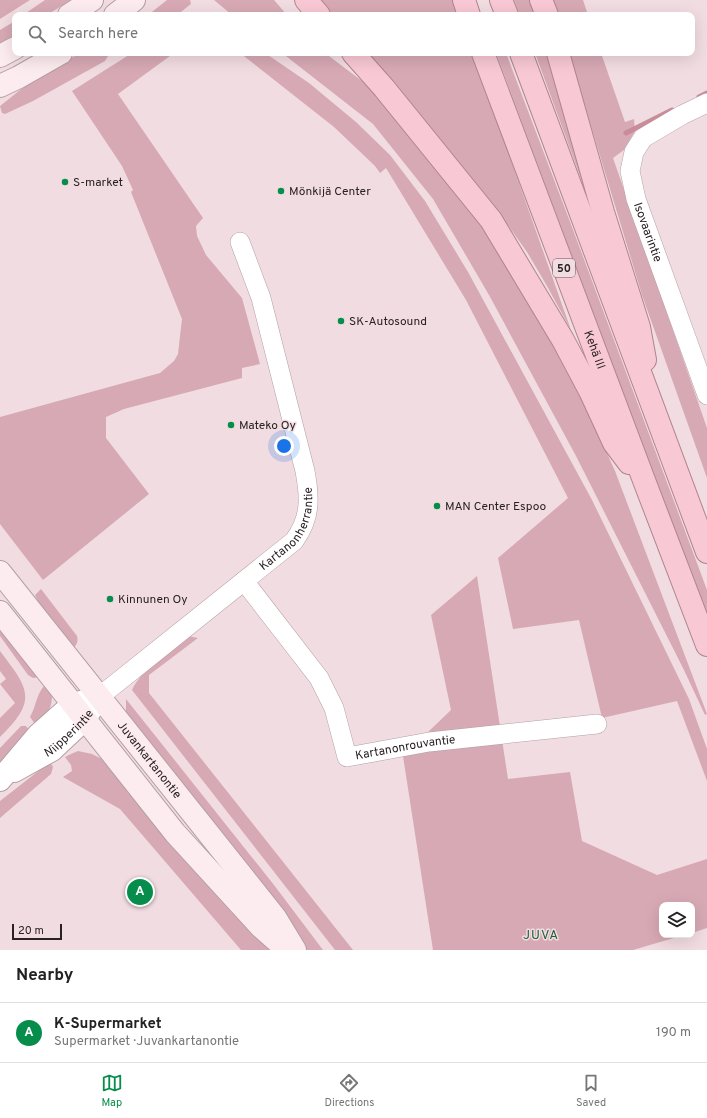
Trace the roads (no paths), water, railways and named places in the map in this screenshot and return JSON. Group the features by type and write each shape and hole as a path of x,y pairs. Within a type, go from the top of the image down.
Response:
{"highway":[{"path":"306,0 316,12"},
{"path":"464,0 468,12"},
{"path":"501,0 506,12"},
{"path":"541,0 545,12"},
{"path":"356,56 384,88 491,220 564,340 614,443 645,483"},
{"name":"Kehä III","path":"485,56 707,645"},
{"path":"522,56 707,552"},
{"path":"559,56 603,212 639,327 655,414"}],"main road":[{"path":"74,12 92,0"},
{"path":"119,12 134,0"},
{"path":"0,56 12,50"},
{"path":"0,86 56,56"},
{"name":"Juvankartanontie","path":"0,572 275,917 295,950"},
{"name":"Juvankartanontie","path":"0,612 175,832 260,928 287,950"}],"street":[{"name":"Isovaarintie","path":"707,103 682,115 643,138 634,152 630,171 636,199 707,395"},
{"name":"Kartanonherrantie","path":"99,697 294,541 302,530 308,514 305,471 261,298 240,242"},
{"name":"Kartanonrouvantie","path":"244,581 319,678 334,708 346,757 429,742 597,724"},
{"name":"Niipperintie","path":"2,778 38,735 79,712 99,697"}],"waterway":[{"path":"699,97 707,93"},
{"path":"626,133 672,110"}],"place":[{"name":"S-market","path":"65,182"},
{"name":"Mönkijä Center","path":"281,191"},
{"name":"SK-Autosound","path":"341,321"},
{"name":"Mateko Oy","path":"231,425"},
{"name":"MAN Center Espoo","path":"437,506"},
{"name":"Kinnunen Oy","path":"110,599"},
{"name":"K-Supermarket","path":"140,892"}],"district":[{"name":"JUVA","path":"541,934"}]}
